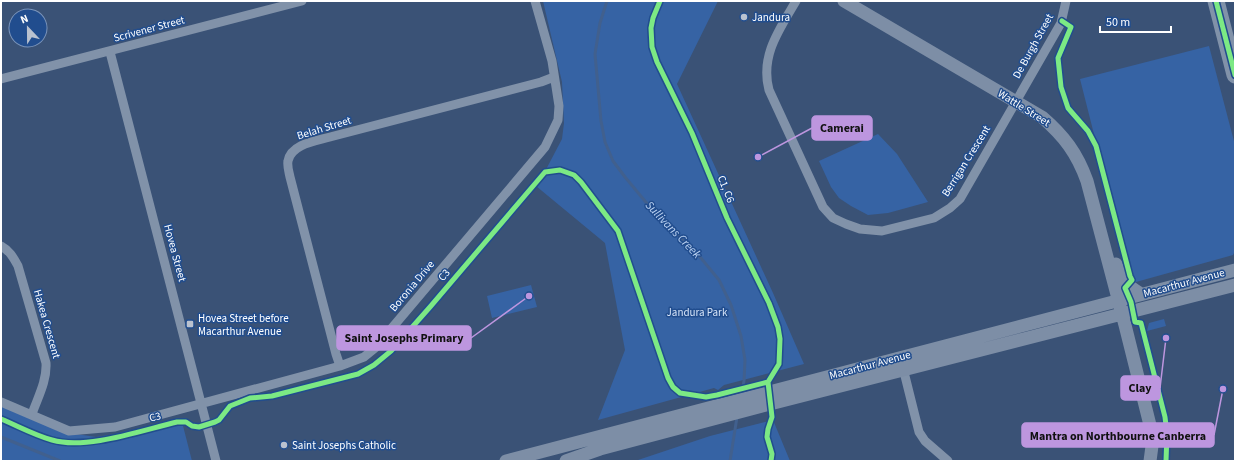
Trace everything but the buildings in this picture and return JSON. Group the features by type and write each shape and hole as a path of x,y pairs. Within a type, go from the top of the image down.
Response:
{"highway":[{"path":"1216,1 1235,75"}],"main road":[{"name":"Wattle Street","path":"844,1 1042,117 1058,130 1080,162 1087,181 1150,425 1152,446 1150,461"},
{"path":"1104,246 1116,262 1121,279 1128,286 1141,294"},
{"path":"1194,280 1221,268 1235,264"},
{"name":"Macarthur Avenue","path":"1121,309 1141,294 1235,270"},
{"name":"Macarthur Avenue","path":"506,461 597,443 721,411 752,396 902,363 1121,309 1235,285"},
{"name":"Macarthur Avenue","path":"721,411 748,410 902,363"},
{"name":"Macarthur Avenue","path":"566,461 597,443"}],"street":[{"name":"Scrivener Street","path":"1,79 110,52 302,1"},
{"name":"Boronia Drive","path":"1,402 69,431 115,427 340,366 364,357 375,348 545,147 558,120 559,106 552,61 535,1"},
{"name":"Berrigan Crescent","path":"796,1 777,33 768,55 766,80 769,90 823,208 833,218 846,224 860,229 882,231 934,218 950,208 960,198 1016,102"},
{"name":"De Burgh Street","path":"1016,102 1061,24 1066,1"},
{"name":"Hovea Street","path":"110,52 216,461"},
{"name":"Belah Street","path":"340,366 290,177 288,162 291,154 296,148 304,144 541,82 554,77"},
{"name":"Hakea Crescent","path":"1,246 8,250 14,257 18,266 46,363 44,383 32,414"},
{"path":"902,363 919,432 925,441 948,461"}],"green space":[{"name":"Jandura Park","path":"543,1 718,1 677,84 804,364 724,385 718,390 714,388 598,420 625,350 605,243 536,186 562,139 564,123 562,82"},
{"path":"1209,46 1235,145 1235,251 1233,255 1136,282 1132,280 1130,276 1080,79"},
{"path":"878,134 897,154 928,202 888,213 868,215 839,198 831,187 819,161"},
{"path":"531,285 537,307 492,318 487,296"},
{"path":"1164,319 1166,326 1147,331 1149,323"},
{"path":"1,404 69,433 96,437 115,434 181,418 192,461 1,461"},
{"path":"773,420 790,461 635,461 710,436"}],"waterway":[{"name":"Sullivans Creek","path":"607,1 600,23 595,54 601,121 605,142 613,161 625,177 654,212 696,252 719,280 731,305 741,336 745,360 744,381 741,396"},
{"name":"Sullivans Creek","path":"730,461 737,417"},
{"path":"1,437 60,461"}],"cycle path":[{"name":"C1, C6","path":"660,1 653,18 651,28 652,47 657,62 692,133 727,218 769,303 778,327 780,339 779,364 768,382"},
{"path":"1216,1 1235,75"},
{"path":"1062,21 1071,27 1058,58 1061,87 1068,108 1088,131 1096,146 1132,280 1125,288 1131,302 1135,322 1141,323 1165,417 1167,434 1166,461"},
{"name":"C3","path":"1,419 52,440 81,443 98,441 177,422 186,422 192,426 199,427 219,420 230,406 250,398 272,396 358,374 374,365 391,351 545,172 560,170 574,175 581,182 618,231 668,378 673,387 680,393 706,397 768,382"},
{"path":"768,382 772,417 767,437 772,454 771,461"}],"place":[{"name":"Jandura","path":"744,17"},
{"name":"Camerai","path":"758,157"},
{"name":"Saint Josephs Primary","path":"529,296"},
{"name":"Hovea Street before Macarthur Avenue","path":"190,324"},
{"name":"Clay","path":"1166,338"},
{"name":"Mantra on Northbourne Canberra","path":"1223,389"},
{"name":"Saint Josephs Catholic","path":"284,445"}]}
